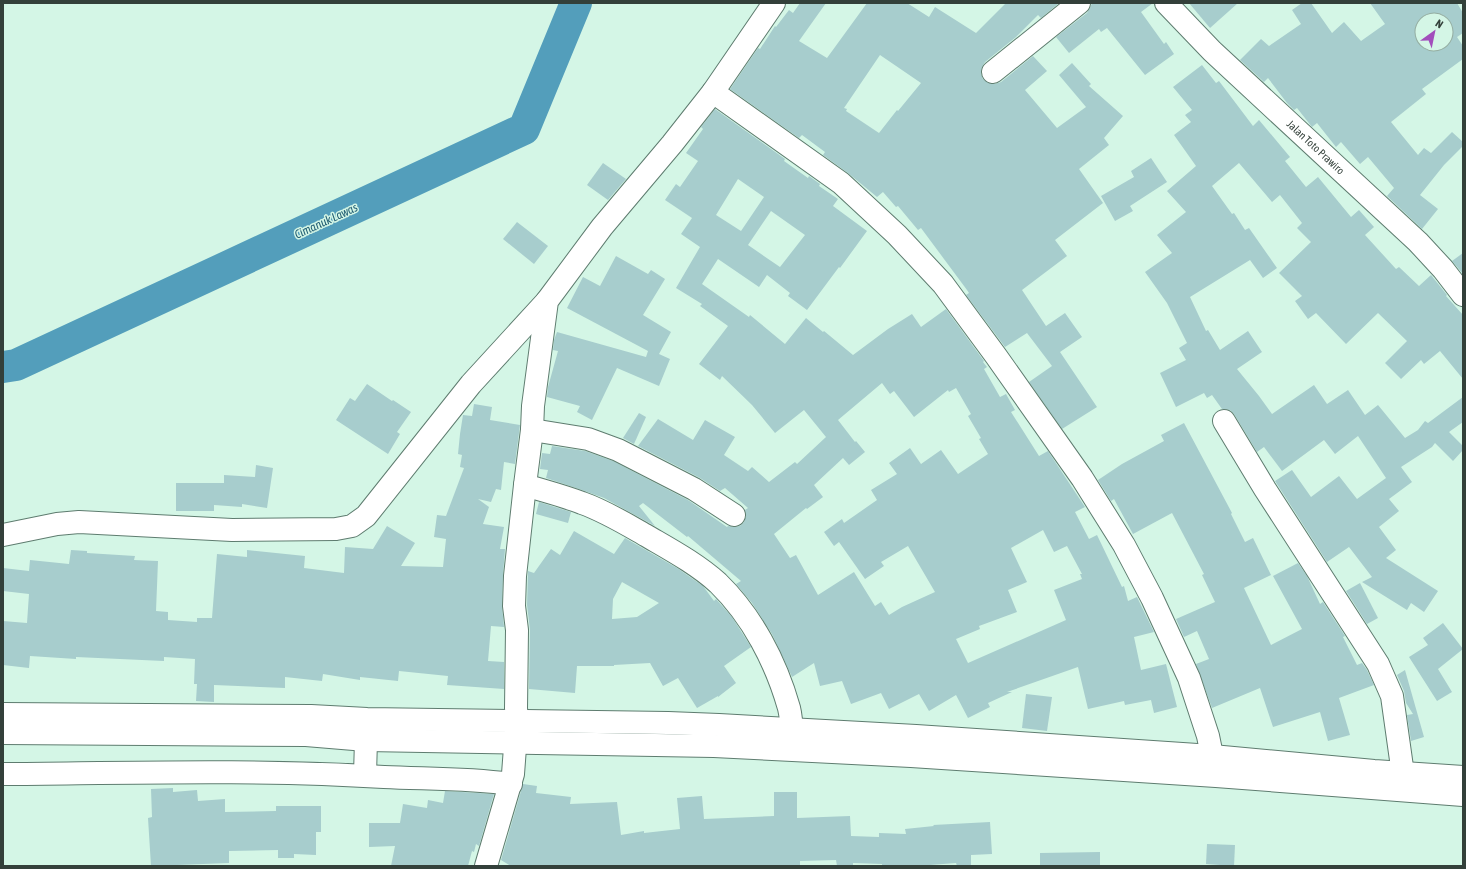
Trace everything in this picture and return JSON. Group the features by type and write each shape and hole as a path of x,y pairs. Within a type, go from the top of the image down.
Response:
{"street":[{"path":"3,535 57,524 79,522 232,530 336,529 352,526 366,516 470,384 547,301 602,227 672,144 713,92 774,3"},
{"path":"993,72 1080,3"},
{"name":"Jalan Toto Prawiro","path":"1166,3 1212,51 1418,242 1443,269 1463,295"},
{"path":"713,92 841,183 897,235 943,284 1082,478 1124,544 1152,598 1189,678 1212,754"},
{"path":"486,866 514,764 517,630 514,606 516,576 524,485 547,301"},
{"path":"1224,421 1265,489 1378,664 1392,696 1401,770"},
{"path":"532,430 588,439 618,450 694,489 734,515"},
{"path":"524,485 583,503 619,520 673,551 717,582 739,606 760,638 779,677 791,728"},
{"path":"3,714 219,725"},
{"path":"366,730 516,715 651,723 791,728 1033,754 1212,754 1401,770 1463,778"},
{"path":"3,733 219,725 311,716 514,764 791,728"},
{"path":"651,723 652,745"},
{"path":"365,775 366,730"},
{"path":"3,774 236,772 365,775 485,781 514,764"},
{"path":"1401,770 1463,795"}],"building":[{"path":"800,3 826,3 799,41 827,58 867,3 907,3 929,17 935,7 976,33 1006,3 1059,3 1041,18 1038,15 1016,37 985,62 982,67 981,74 983,79 988,83 995,84 1001,82 1033,56 1047,71 1025,90 1057,128 1086,107 1059,75 1072,63 1091,84 1089,86 1123,116 1104,138 1109,145 1079,169 1103,203 1055,240 1067,256 1022,290 1046,326 1065,313 1082,337 1060,352 1097,407 1062,429 1029,382 1052,366 1027,333 1005,347 966,295 969,293 967,290 921,228 918,230 898,206 896,207 883,192 877,197 823,155 825,152 802,135 799,138 730,89 775,26 776,27 789,10 793,13","holes":["880,55 921,83 879,133 846,111 847,109 844,108"]},
{"path":"1092,3 1153,3 1141,12 1164,44 1166,42 1174,54 1145,75 1107,28 1101,32 1099,29 1069,53 1056,37 1087,13"},
{"path":"1189,3 1238,3 1210,28"},
{"path":"1302,3 1311,3 1332,33 1344,22 1361,41 1385,24 1370,3 1457,3 1463,13 1463,33 1457,37 1463,46 1463,59 1422,89 1426,94 1391,122 1418,155 1424,148 1431,153 1452,132 1463,142 1463,146 1444,165 1420,195 1438,209 1422,229 1387,196 1394,188 1368,157 1360,164 1341,142 1336,147 1317,123 1312,127 1297,108 1294,110 1287,103 1268,78 1264,82 1240,60 1261,39 1269,46 1301,24 1292,10"},
{"path":"1202,65 1216,83 1219,81 1253,126 1259,120 1290,157 1285,161 1306,187 1318,177 1351,217 1359,210 1374,227 1365,235 1396,269 1399,267 1419,286 1431,275 1447,295 1446,296 1463,315 1463,379 1440,351 1424,364 1421,360 1401,379 1385,363 1407,341 1378,313 1346,344 1316,313 1308,319 1295,301 1302,296 1279,273 1311,242 1297,228 1302,223 1280,195 1272,202 1239,163 1212,186 1232,214 1234,213 1245,230 1249,228 1277,268 1263,278 1250,260 1190,297 1206,331 1208,330 1220,350 1248,331 1262,352 1237,369 1272,414 1314,385 1327,404 1348,390 1365,415 1378,405 1405,438 1418,430 1425,421 1428,423 1463,397 1463,422 1449,432 1463,446 1463,450 1453,461 1435,443 1432,447 1401,467 1412,482 1389,499 1399,511 1379,527 1396,550 1386,558 1438,591 1424,612 1411,603 1407,610 1362,582 1372,577 1349,547 1327,562 1275,481 1292,470 1311,497 1339,476 1357,499 1386,478 1358,436 1335,454 1324,440 1282,471 1264,447 1257,452 1234,414 1230,410 1222,409 1212,395 1207,398 1204,393 1176,407 1160,373 1186,360 1179,348 1187,343 1167,303 1145,272 1172,253 1157,235 1186,212 1167,191 1196,166 1174,135 1191,122 1185,115 1192,110 1173,87"},
{"path":"715,109 785,159 784,161 808,178 809,176 820,184 819,186 838,199 833,206 867,231 807,310 788,296 790,293 767,275 759,287 718,259 702,284 749,317 750,315 785,344 806,318 853,355 888,329 912,314 921,327 946,309 984,361 983,362 987,367 984,369 1000,397 1006,394 1015,410 1011,412 1039,456 1048,451 1085,507 1075,512 1089,539 1097,535 1122,587 1124,586 1128,601 1137,597 1154,632 1134,637 1141,670 1166,664 1177,707 1154,713 1151,700 1125,705 1124,701 1088,709 1078,667 1007,692 1012,692 988,703 990,707 968,718 956,695 929,711 919,694 889,709 881,693 851,704 842,681 820,686 814,663 792,677 772,634 752,603 736,584 741,581 688,536 687,537 643,503 639,506 655,526 604,498 546,478 548,470 540,469 542,453 550,454 552,446 585,451 613,461 688,500 727,527 734,527 740,526 744,522 746,516 745,510 748,508 725,488 720,491 700,478 638,446 658,419 693,440 705,420 735,437 724,455 748,471 752,467 769,482 795,462 797,464 826,437 804,410 775,433 752,405 722,376 720,380 699,364 728,326 700,306 702,304 676,288 700,247 681,234 692,218 665,200 676,184 680,187 698,161 686,153 703,129 701,127","holes":["738,179 764,197 741,231 716,215","771,211 805,235 780,267 748,245","882,383 890,394 894,391 914,417 948,390 949,392 956,388 971,414 968,416 981,438 979,439 988,454 958,474 941,450 921,464 910,448 889,463 897,474 871,490 877,500 844,523 842,519 824,532 834,546 839,542 865,579 884,566 881,562 908,546 935,592 902,607 889,615 881,602 875,606 854,572 818,595 796,555 790,558 774,534 806,508 807,509 823,497 814,485 843,458 849,465 865,452 838,420","1043,530 1054,552 1067,546 1082,574 1080,574 1082,579 1054,590 1066,620 968,663 956,639 980,629 979,626 1017,612 1008,590 1027,582 1011,548"]},
{"path":"1151,158 1167,182 1130,206 1133,211 1115,221 1101,196 1134,177 1131,171"},
{"path":"603,163 626,179 608,200 587,185"},
{"path":"517,222 548,246 534,264 503,239"},
{"path":"1463,253 1463,274 1452,261"},
{"path":"616,256 648,274 651,270 665,279 643,315 671,332 659,354 670,359 659,386 617,368 592,420 577,412 580,406 547,397 548,387 558,351 553,350 554,340 557,332 646,357 648,351 567,308 583,277 600,286"},
{"path":"367,384 411,412 397,432 400,434 388,454 336,420 350,398 355,401"},
{"path":"474,404 492,407 490,420 520,425 515,464 504,462 501,490 496,489 491,502 478,499 489,507 483,524 504,527 500,549 505,549 502,606 504,627 491,626 488,661 504,662 504,689 447,685 448,676 399,671 398,681 360,677 360,680 323,674 322,681 285,677 285,688 214,685 214,702 196,701 197,684 194,684 195,659 164,657 164,661 76,657 76,659 30,656 29,668 3,665 3,621 27,623 29,594 3,591 3,568 29,571 30,560 69,564 71,550 87,551 87,553 135,556 134,560 158,561 156,611 168,612 168,620 197,622 197,618 212,618 217,554 247,557 247,550 305,556 304,568 344,573 345,547 373,549 387,526 415,543 401,566 443,567 446,539 434,537 437,515 446,516 464,468 460,467 462,455 458,454 460,434 463,415 472,416"},
{"path":"639,413 646,417 634,444 623,438"},
{"path":"1184,423 1232,513 1231,514 1245,542 1253,538 1271,575 1244,588 1271,645 1302,629 1273,576 1298,563 1307,576 1320,604 1323,602 1345,636 1343,637 1357,665 1362,663 1367,670 1374,685 1339,698 1350,735 1328,741 1320,712 1273,727 1260,688 1212,708 1196,664 1209,659 1197,631 1184,637 1176,619 1215,602 1202,575 1204,574 1172,513 1133,534 1114,499 1111,501 1098,480 1122,464 1164,441 1161,435"},
{"path":"256,465 273,468 267,508 242,504 242,507 214,505 214,511 176,511 176,483 224,483 224,475 255,477"},
{"path":"539,502 571,512 568,523 536,514"},
{"path":"574,531 614,554 625,538 677,568 703,586 714,601 716,599 732,617 751,647 724,666 736,683 718,697 697,708 678,678 663,686 650,663 614,666 577,666 575,693 529,689 530,630 527,605 528,571 534,573 551,549 560,555","holes":["622,582 659,603 637,617 612,619 613,599"]},
{"path":"1360,583 1378,618 1367,624 1346,591"},
{"path":"1443,623 1463,649 1438,669 1452,692 1437,701 1409,657 1428,645 1423,638"},
{"path":"1405,670 1424,737 1411,741 1407,715 1413,714 1406,703 1404,691 1397,675"},
{"path":"1026,694 1052,697 1047,731 1022,728"},
{"path":"523,784 537,786 536,793 571,797 570,804 617,802 621,835 644,831 644,833 680,829 677,798 702,796 704,819 774,816 774,792 797,792 797,818 850,816 851,836 879,837 879,833 906,834 905,829 934,826 933,825 990,822 992,854 971,855 971,866 957,866 956,863 917,866 882,866 882,864 853,863 853,866 837,866 836,860 800,861 800,866 511,866 501,860"},
{"path":"173,788 173,792 197,790 198,801 225,799 225,812 276,811 276,806 321,806 321,832 316,832 316,855 294,854 294,858 278,858 278,850 229,851 229,863 151,866 148,818 152,817 151,789"},
{"path":"445,791 494,794 479,846 476,844 474,852 472,851 468,866 391,866 395,846 369,847 369,823 400,823 403,804 427,808 428,800 443,803"},
{"path":"1207,844 1235,845 1234,866 1206,864"},
{"path":"1100,852 1100,866 1040,866 1040,853"}],"waterway":[{"name":"Cimanuk Lawas","path":"3,367 16,365 524,129 576,3"}]}
